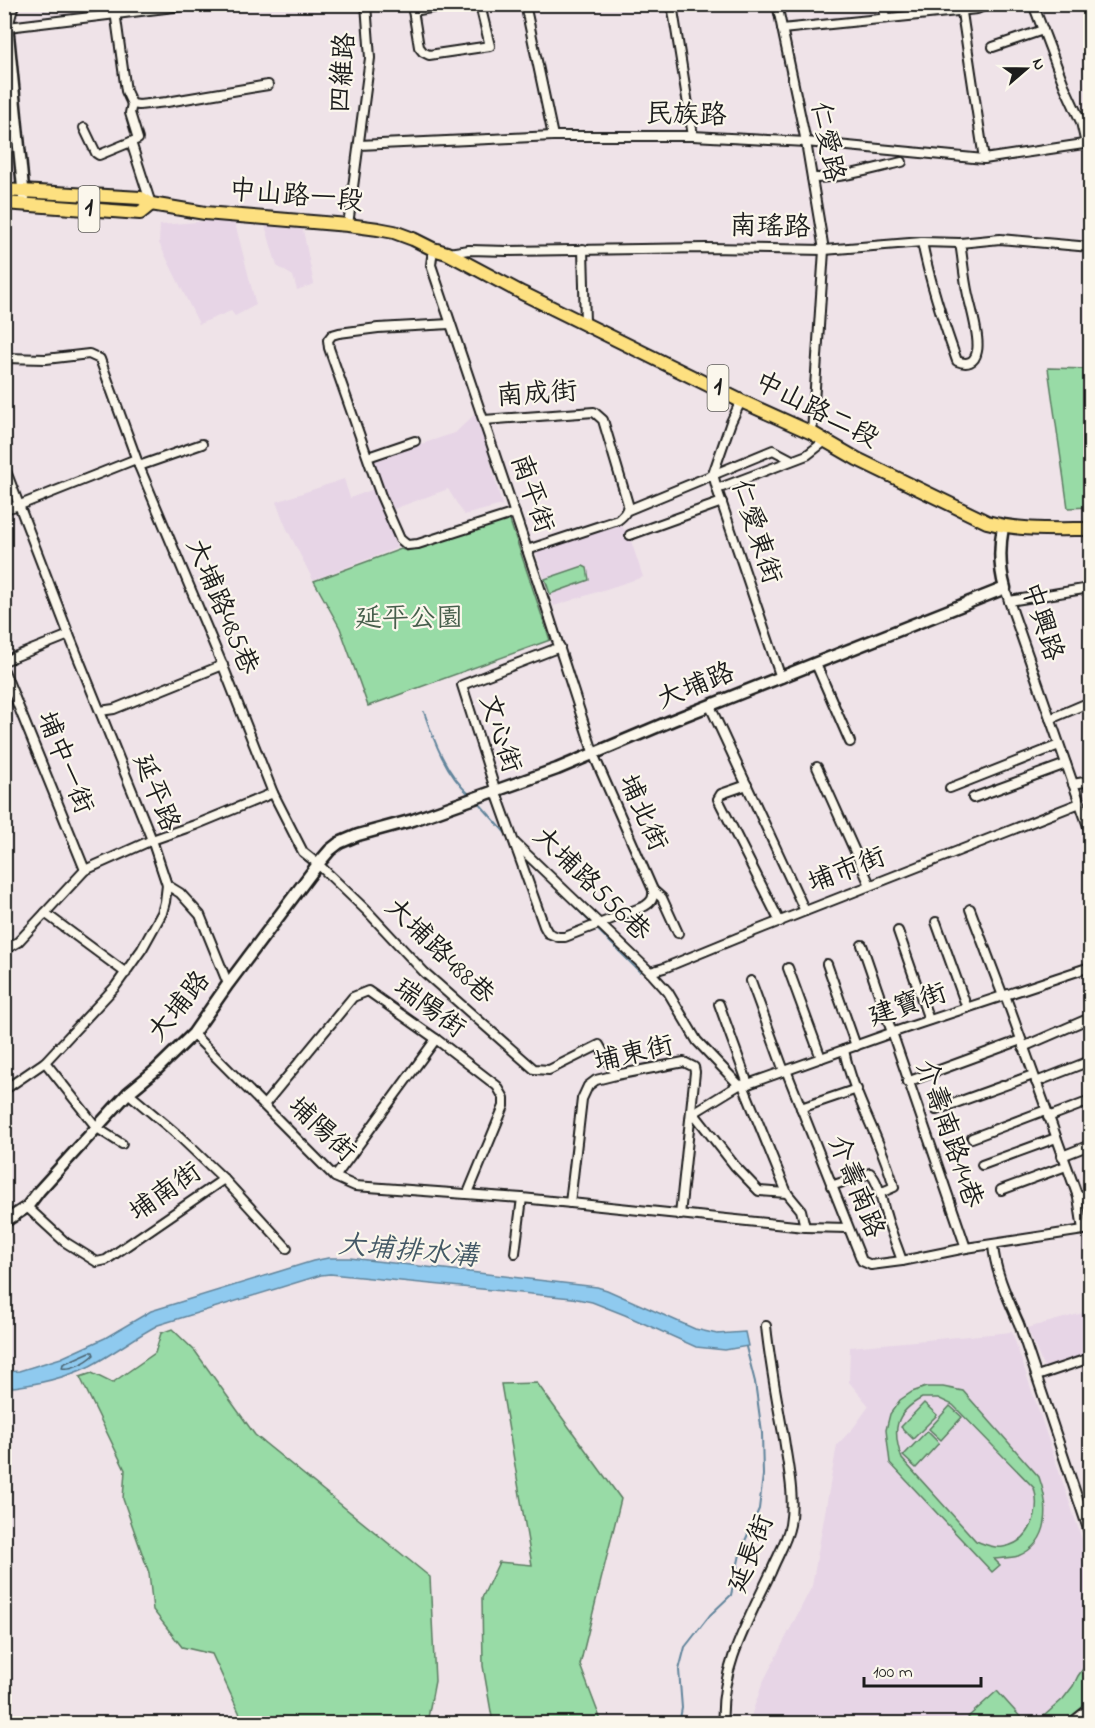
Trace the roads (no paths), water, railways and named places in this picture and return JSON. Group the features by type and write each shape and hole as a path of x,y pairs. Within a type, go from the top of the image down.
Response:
{"main road":[{"path":"5,4 24,205"},
{"name":"中山路一段","path":"4,190 141,198 151,204 237,216 348,225 394,232 433,249"},
{"name":"中山路一段","path":"4,203 140,213 151,204"},
{"name":"中山路二段","path":"433,249 447,253 987,522 1003,527 1035,530 1090,529"},
{"name":"中興路","path":"1003,527 1000,572 1005,588"},
{"name":"大埔路","path":"4,1222 27,1207 128,1093 193,1034 318,864 339,843 496,792 1005,588"}],"street":[{"path":"14,4 6,24 199,4"},
{"path":"84,128 99,155 138,140 130,113 132,104 126,91 114,4"},
{"name":"四維路","path":"359,144 370,58 366,4"},
{"path":"454,4 412,8 419,47 423,52 429,55 490,46 482,9"},
{"path":"525,4 553,136"},
{"path":"672,4 693,136"},
{"name":"仁愛路","path":"777,4 806,142 824,250 812,433"},
{"path":"883,4 885,18"},
{"path":"782,29 961,7 977,9 988,4"},
{"path":"1033,4 1088,143"},
{"path":"961,7 984,159"},
{"path":"993,47 1043,30"},
{"path":"132,104 180,100 268,85"},
{"name":"民族路","path":"359,144 553,136 693,136 806,142 984,159 1088,143"},
{"path":"131,142 151,204"},
{"path":"348,225 359,144"},
{"path":"812,178 861,173 902,162"},
{"name":"南瑤路","path":"447,253 469,250 706,248 824,250 922,242 960,243 1000,239 1090,247"},
{"path":"922,242 929,278 957,361 965,364 975,359 978,344 960,243"},
{"name":"南平街","path":"433,249 431,265 560,647 593,753"},
{"path":"583,249 585,323"},
{"path":"450,324 378,328 339,333 332,335 328,340 329,348 381,496 400,539 407,545 418,544 515,513"},
{"name":"大埔路485巷","path":"4,358 46,359 89,354 100,359 137,463 273,793 303,852 318,864"},
{"name":"仁愛東街","path":"741,400 713,474 781,678"},
{"name":"南成街","path":"484,420 594,412 603,420 628,504 627,510"},
{"path":"368,457 415,441"},
{"path":"717,489 807,454 825,441"},
{"path":"4,509 137,463 202,444"},
{"path":"527,550 618,520 627,510 772,450 792,460"},
{"name":"延平路","path":"4,466 152,840 167,885 162,913 126,973 45,1062 4,1090"},
{"path":"630,535 722,502"},
{"name":"中興路","path":"1005,588 1090,832"},
{"path":"1009,601 1090,588"},
{"path":"4,661 69,635"},
{"name":"文心街","path":"496,792 462,685 560,647"},
{"path":"816,664 850,742"},
{"path":"100,711 114,709 222,665"},
{"name":"埔中一街","path":"4,671 85,870"},
{"path":"1050,719 1090,702"},
{"name":"埔市街","path":"710,706 805,911 1080,803"},
{"path":"950,788 1059,745"},
{"name":"埔北街","path":"513,842 548,933 565,937 651,902 654,896 653,890 593,753"},
{"path":"973,798 1066,764"},
{"path":"817,766 870,885"},
{"path":"1073,784 1090,782"},
{"path":"747,785 721,794 717,799 780,922"},
{"name":"大埔路556巷","path":"496,792 513,842 650,972 668,992 697,1041 743,1085"},
{"path":"4,950 18,942 85,870 152,840 273,793"},
{"name":"大埔路488巷","path":"318,864 367,911 424,972 534,1069 549,1070 599,1045 616,1075"},
{"path":"167,885 180,892 200,915 228,984"},
{"name":"埔北街","path":"653,890 662,898 678,933"},
{"path":"970,909 1022,1043 1078,1197 1087,1229"},
{"path":"650,972 805,911"},
{"path":"45,913 126,973"},
{"path":"936,922 967,1008"},
{"path":"898,931 929,1020"},
{"name":"介壽南路14巷","path":"862,945 907,1082 966,1248"},
{"path":"827,964 856,1046"},
{"name":"建寶街","path":"787,1192 759,1191 735,1166 695,1113 743,1085 1090,967"},
{"path":"788,968 821,1058"},
{"name":"介壽南路","path":"752,981 785,1071 862,1261 871,1265 902,1261 966,1248 1087,1229"},
{"name":"瑞陽街","path":"264,1105 353,997 368,991 497,1086 504,1098 504,1106 468,1193"},
{"path":"719,1004 747,1099 787,1192 801,1210 805,1227"},
{"path":"907,1082 1090,1018"},
{"name":"埔陽街","path":"193,1034 335,1177 355,1186 468,1193 805,1227 848,1228"},
{"path":"335,1177 436,1039"},
{"path":"844,1050 868,1122 879,1144 894,1187 880,1193"},
{"path":"936,1110 1090,1061"},
{"path":"45,1062 98,1128 122,1144"},
{"name":"埔東街","path":"570,1203 582,1099 588,1086 596,1080 684,1062 694,1067 695,1072 680,1215"},
{"path":"801,1108 856,1089"},
{"name":"埔南街","path":"27,1207 65,1242 97,1262 106,1260 224,1179 179,1136 128,1093"},
{"path":"972,1137 1090,1101"},
{"path":"982,1165 1056,1138"},
{"path":"1062,1156 1090,1145"},
{"path":"1001,1190 1066,1166"},
{"path":"831,1186 870,1173 880,1193 902,1261"},
{"path":"224,1179 286,1248"},
{"path":"1078,1197 1090,1194"},
{"path":"516,1253 522,1198"},
{"path":"993,1245 1008,1299 1019,1324 1090,1534"},
{"name":"延長街","path":"723,1724 725,1687 732,1663 744,1630 790,1526 792,1491 768,1351 766,1326"},
{"path":"1037,1376 1090,1358"},
{"path":"1070,1724 1090,1708"}],"water":[{"path":"328,1258 350,1258 597,1287 695,1329 717,1334 745,1332 748,1346 725,1350 696,1347 625,1315 592,1302 572,1298 330,1274 158,1325 80,1371 48,1381 5,1388 5,1372 19,1371 61,1358 105,1338 151,1311"}],"waterway":[{"path":"424,712 448,767 470,795"},
{"path":"477,801 509,837"},
{"path":"545,877 592,924"},
{"path":"596,928 640,972"},
{"path":"679,1724 682,1708 679,1670 685,1647 710,1615 731,1595 741,1550 759,1509 763,1475 762,1433 755,1382 746,1347"}],"park label":[{"name":"延平公園","path":"409,619"}],"water label":[{"name":"大埔排水溝","path":"408,1252"}]}
